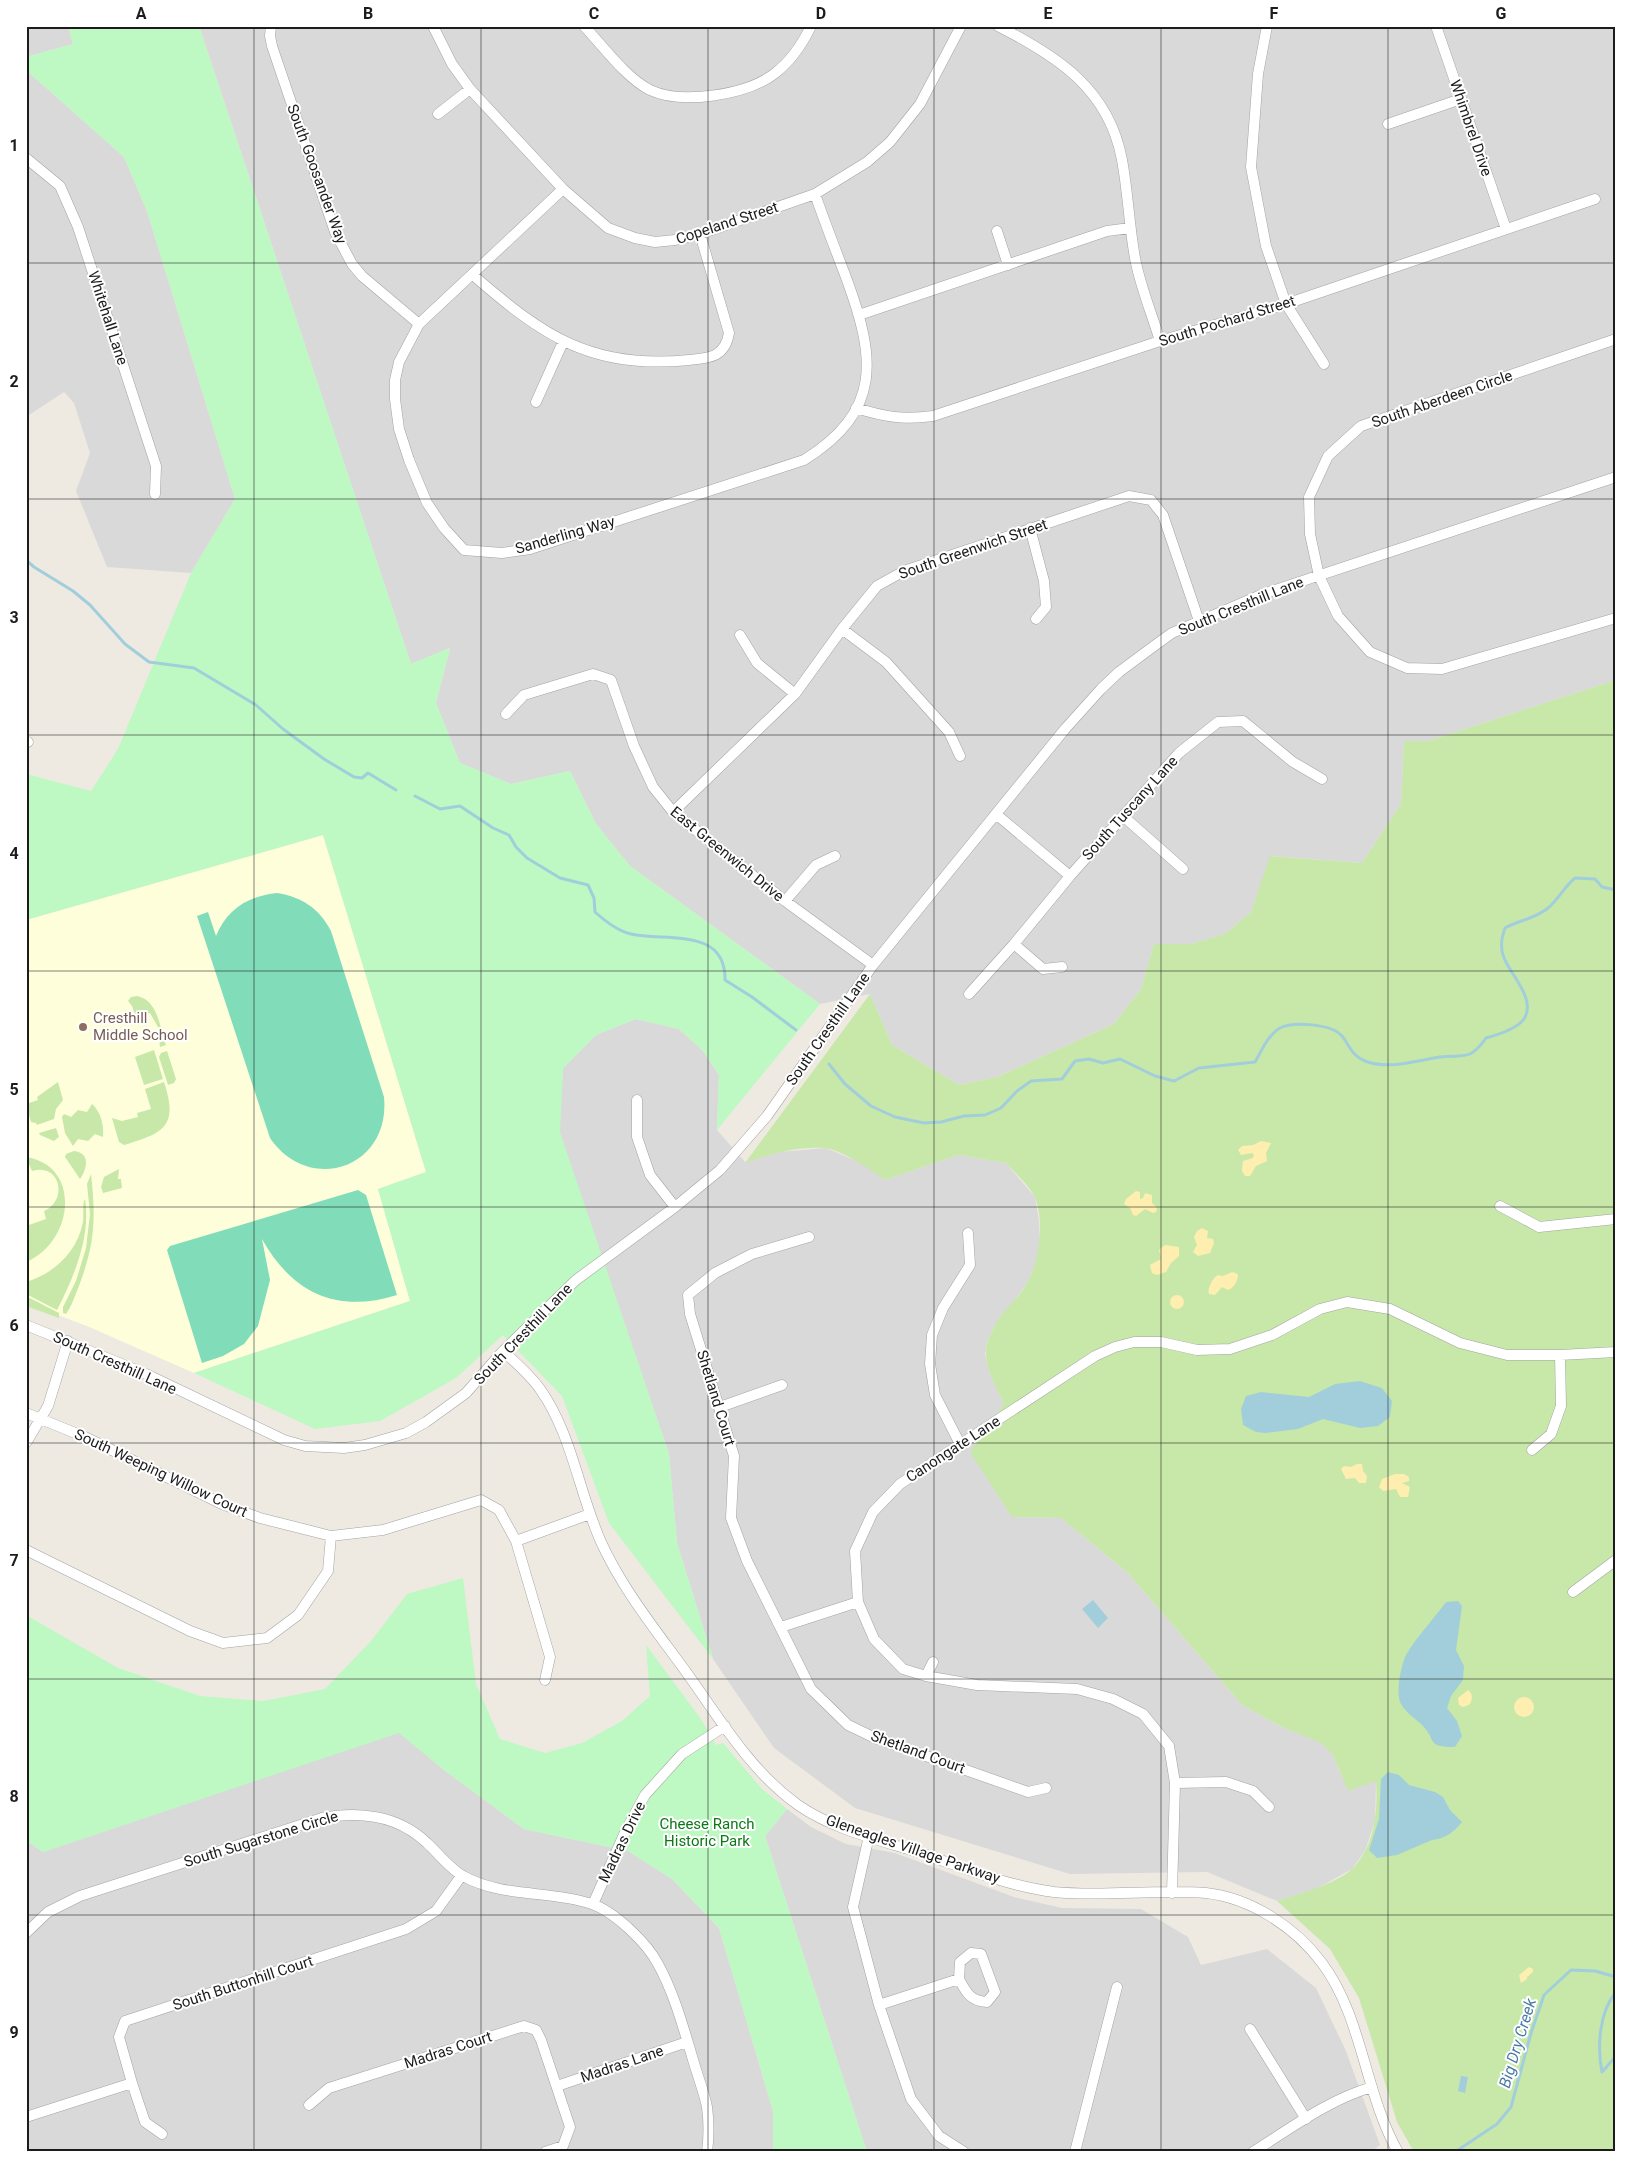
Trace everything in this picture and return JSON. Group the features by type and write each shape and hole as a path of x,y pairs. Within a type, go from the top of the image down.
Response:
{"street":[{"name":"South Goosander Way","path":"271,26 272,46 335,232 344,250 362,276 419,324"},
{"name":"Copeland Street","path":"433,26 452,64 470,89 563,190 608,228 635,238 654,242 675,240 700,234 815,194 867,162 890,142 920,104 961,26"},
{"path":"584,26 635,81 651,90 683,98 729,92 753,85 773,75 789,61 803,42 811,26"},
{"path":"998,26 1041,48 1061,62 1097,100 1116,136 1122,159 1135,260 1160,341"},
{"path":"1267,26 1258,74 1251,167 1266,246 1286,304 1324,364"},
{"name":"Whimbrel Drive","path":"1436,26 1506,229"},
{"path":"438,114 470,89"},
{"path":"1388,124 1461,99"},
{"name":"Whitehall Lane","path":"26,158 60,186 78,227 156,466 155,494"},
{"name":"Sanderling Way","path":"563,190 419,324 399,362 395,380 395,399 399,430 427,503 444,528 464,550 502,553 530,549 804,460 837,435 856,408 864,391 868,372 867,348 859,315 815,194"},
{"name":"South Pochard Street","path":"856,408 886,417 910,419 933,416 1160,341 1286,304 1595,199"},
{"path":"859,315 1107,231 1130,228"},
{"path":"997,231 1008,265"},
{"path":"473,275 537,328 584,350 612,358 666,363 700,359 718,354 727,345 728,333 700,234"},
{"name":"South Aberdeen Circle","path":"1616,339 1362,426 1328,456 1309,497 1310,534 1319,576 1338,616 1370,652 1407,668 1442,669 1616,618"},
{"path":"536,402 564,342"},
{"name":"South Cresthill Lane","path":"26,1325 146,1374 284,1440 324,1448 365,1445 406,1433 426,1422 466,1393 503,1351 576,1280 675,1207 720,1170 751,1136 873,965 1065,729 1119,672 1172,633 1263,594 1616,477"},
{"name":"South Greenwich Street","path":"673,812 795,694 842,629 877,586 904,571 1129,496 1150,500 1163,515 1199,621"},
{"path":"1030,528 1044,581 1046,607 1036,619"},
{"path":"842,629 886,662 949,732 960,756"},
{"path":"740,635 757,663 795,694"},
{"name":"East Greenwich Drive","path":"506,714 524,695 593,674 611,680 634,746 653,787 673,812 785,901 873,965"},
{"name":"South Tuscany Lane","path":"969,994 1179,753 1218,722 1243,721 1293,762 1322,779"},
{"path":"996,815 1070,876"},
{"path":"1124,816 1183,869"},
{"path":"785,901 816,865 835,856"},
{"path":"1014,944 1043,969 1062,967"},
{"path":"637,1100 637,1137 650,1175 675,1207"},
{"path":"1500,1206 1539,1227 1616,1219"},
{"path":"961,1446 935,1394 930,1364 932,1335 942,1308 970,1265 968,1233"},
{"name":"Shetland Court","path":"809,1237 752,1254 715,1273 688,1295 690,1314 734,1456 731,1518 747,1561 811,1689 848,1725 875,1738 1028,1792 1046,1788"},
{"name":"Canongate Lane","path":"1172,1892 1175,1783 1169,1746 1143,1714 1113,1699 1077,1689 977,1685 926,1676 903,1668 874,1639 858,1602 855,1551 873,1512 900,1484 961,1446 1094,1356 1134,1342 1161,1342 1197,1350 1230,1349 1272,1335 1320,1309 1347,1302 1390,1309 1460,1343 1507,1354 1560,1355 1616,1352"},
{"path":"26,1443 48,1406 68,1341"},
{"name":"Gleneagles Village Parkway","path":"503,1351 528,1374 552,1408 590,1514 611,1564 631,1596 725,1726 766,1778 800,1806 839,1826 1027,1887 1080,1894 1172,1892 1207,1894 1228,1898 1270,1915 1307,1946 1321,1961 1335,1983 1346,2006 1381,2117 1398,2152"},
{"path":"1532,1450 1550,1434 1561,1406 1560,1355"},
{"path":"720,1407 782,1385"},
{"name":"South Weeping Willow Court","path":"26,1413 84,1437 222,1504 260,1518 331,1536 383,1530 482,1500 500,1510 516,1541 550,1657 545,1680"},
{"path":"516,1541 590,1514"},
{"path":"26,1550 190,1631 223,1643 267,1638 298,1615 328,1571 331,1536"},
{"path":"1573,1592 1616,1560"},
{"path":"781,1627 858,1602"},
{"path":"926,1676 933,1662"},
{"name":"Madras Drive","path":"593,1904 626,1830 645,1795 682,1754 725,1726"},
{"path":"1175,1783 1226,1782 1252,1791 1269,1807"},
{"name":"South Sugarstone Circle","path":"26,1933 48,1912 80,1896 322,1818 339,1814 358,1814 388,1820 409,1829 424,1839 462,1875 491,1887 593,1904 612,1916 634,1934 658,1963 670,1989 707,2106 709,2134 707,2152"},
{"path":"869,1836 853,1907 879,2005 912,2099 939,2136 964,2152"},
{"name":"South Buttonhill Court","path":"162,2134 145,2122 132,2083 119,2038 125,2021 406,1929 436,1911 462,1875"},
{"path":"971,1953 981,1954 994,1992 987,2002 975,2001 966,1993 959,1979 960,1962 971,1953"},
{"path":"879,2005 959,1979"},
{"path":"1074,2152 1117,1987"},
{"name":"Madras Court","path":"308,2105 329,2088 524,2026 536,2030 557,2086"},
{"path":"1250,2028 1306,2119"},
{"name":"Madras Lane","path":"557,2086 687,2042"},
{"path":"26,2117 132,2083"},
{"path":"545,2152 563,2146 570,2127 557,2086"},
{"path":"1252,2152 1330,2104 1353,2092 1372,2087"}],"shaded area":[{"path":"26,26 68,26 73,44 26,57"},
{"path":"199,26 1616,26 1616,680 1428,741 1404,741 1401,804 1362,863 1271,856 1251,912 1225,934 1191,944 1154,944 1141,989 1114,1024 997,1077 959,1085 892,1045 870,994 820,1004 630,866 596,824 570,771 511,784 460,763 436,703 450,648 411,664"},
{"path":"26,70 124,157 147,211 235,499 191,573 107,567 76,491 90,453 74,403 64,392 26,417"},
{"path":"323,835 426,1172 378,1189 410,1301 194,1373 87,1326 26,1303 26,920"},
{"path":"636,1019 679,1029 703,1051 719,1075 717,1130 745,1162 778,1152 826,1148 864,1164 885,1180 958,1155 1006,1163 1035,1197 1040,1244 1035,1265 1027,1284 994,1327 988,1340 985,1354 990,1374 1004,1404 1012,1517 1061,1518 1128,1573 1242,1705 1282,1727 1321,1742 1333,1755 1342,1777 1376,1781 1375,1821 1365,1851 1352,1869 1316,1889 1277,1901 1207,1872 1070,1874 855,1808 774,1748 713,1659 677,1543 669,1454 559,1132 563,1068 596,1035"},
{"path":"399,1732 444,1770 524,1829 628,1851 672,1879 719,1928 773,2111 773,2152 26,2152 26,1840 43,1852"},
{"path":"787,1809 811,1827 846,1844 895,1853 1014,1897 1062,1908 1141,1909 1188,1937 1201,1965 1267,1949 1316,1988 1346,2051 1380,2145 1371,2152 867,2152 765,1836"}],"green space":[{"path":"68,26 199,26 411,664 450,648 436,703 460,763 511,784 570,771 596,824 630,866 820,1004 717,1130 719,1075 703,1051 679,1029 636,1019 596,1035 563,1068 560,1132 669,1454 677,1543 713,1659 609,1523 562,1396 503,1335 456,1378 380,1421 315,1429 194,1373 410,1301 378,1189 426,1172 323,835 26,920 26,774 91,791 118,749 191,573 235,499 147,211 124,157 26,70 26,57 73,44"},
{"path":"1616,680 1616,2152 1414,2152 1397,2122 1359,1998 1330,1949 1277,1901 1336,1879 1352,1869 1360,1860 1366,1850 1373,1828 1376,1781 1348,1791 1333,1755 1321,1743 1282,1727 1242,1705 1128,1573 1061,1518 1012,1517 970,1452 1004,1404 990,1374 986,1350 988,1339 1001,1316 1024,1287 1035,1264 1040,1218 1035,1198 1030,1189 1006,1163 958,1155 885,1180 847,1156 824,1148 784,1151 745,1163 870,994 892,1045 959,1085 997,1077 1114,1024 1141,989 1154,944 1191,944 1225,934 1251,912 1270,856 1362,863 1401,804 1404,741 1428,741"},
{"path":"277,893 294,897 309,905 321,916 331,931 384,1097 383,1121 375,1141 362,1156 345,1165 325,1169 306,1166 287,1156 270,1138 197,916 208,912 216,936 232,911 257,897"},
{"path":"137,996 150,1003 154,1009 166,1045 160,1047 158,1027 150,1013 136,1018 128,1001 131,997"},
{"path":"154,1050 163,1079 144,1085 135,1057"},
{"path":"167,1051 176,1079 174,1083 168,1085 159,1057 161,1053"},
{"path":"58,1082 63,1100 56,1109 54,1119 37,1125 31,1122 26,1104 38,1100 37,1097"},
{"path":"164,1082 170,1109 164,1126 158,1132 138,1141 124,1145 119,1142 112,1118 122,1121 138,1117 137,1113 151,1109 145,1089"},
{"path":"92,1104 98,1111 101,1119 103,1137 95,1134 88,1141 78,1139 73,1146 65,1133 62,1117 64,1114 71,1117 78,1110 87,1112"},
{"path":"56,1128 59,1137 54,1141 39,1133"},
{"path":"74,1151 83,1155 86,1162 80,1179 65,1157 66,1154"},
{"path":"26,1157 44,1163 57,1175 63,1189 65,1206 62,1223 54,1239 42,1252 26,1262 26,1226 46,1219 44,1211 52,1206 56,1199 58,1184 55,1177 49,1172 42,1170 32,1171"},
{"path":"119,1169 118,1179 121,1179 122,1188 103,1193 101,1187 104,1177"},
{"path":"91,1174 94,1218 91,1244 79,1286 66,1314 63,1313 63,1307 76,1281 86,1248 90,1214 87,1184"},
{"path":"358,1190 366,1195 397,1295 355,1302 336,1300 318,1294 302,1285 287,1273 274,1258 262,1239 270,1280 258,1326 244,1344 223,1356 202,1363 167,1250 170,1246"},
{"path":"85,1199 86,1228 80,1256 57,1310 26,1294 26,1282 37,1278 55,1267 70,1252 80,1233"},
{"path":"26,1296 59,1313 59,1318 26,1306"},
{"name":"Cheese Ranch Historic Park","path":"463,1578 476,1684 500,1739 545,1753 582,1743 622,1721 650,1696 646,1645 701,1719 716,1745 723,1743 762,1789 787,1809 765,1836 867,2152 773,2152 773,2111 719,1928 672,1879 628,1851 524,1829 444,1770 399,1733 43,1852 26,1840 26,1615 118,1668 200,1696 263,1701 325,1689 371,1641 407,1594"}],"sand":[{"path":"1261,1141 1271,1143 1266,1153 1267,1161 1256,1166 1250,1176 1245,1176 1242,1171 1243,1161 1253,1158 1254,1155 1252,1153 1241,1155 1238,1150 1242,1146 1253,1145"},
{"path":"1136,1191 1140,1192 1140,1199 1143,1198 1145,1193 1152,1195 1152,1203 1157,1208 1156,1212 1153,1213 1145,1209 1136,1216 1133,1215 1130,1208 1124,1204 1126,1199"},
{"path":"1202,1228 1208,1231 1207,1238 1213,1239 1214,1243 1210,1253 1198,1256 1193,1252 1197,1245 1194,1237 1197,1231"},
{"path":"1165,1245 1179,1247 1179,1256 1171,1263 1166,1272 1157,1275 1152,1273 1150,1265 1161,1259 1159,1250"},
{"path":"1232,1272 1238,1274 1232,1288 1228,1290 1222,1287 1215,1295 1209,1294 1210,1286 1216,1276 1223,1276"},
{"path":"1177,1295 1182,1297 1184,1302 1182,1307 1177,1309 1172,1307 1170,1302 1172,1297"},
{"path":"1362,1464 1363,1471 1367,1476 1366,1483 1359,1483 1355,1478 1346,1479 1341,1469 1344,1466 1351,1467"},
{"path":"1395,1474 1404,1474 1409,1477 1409,1481 1402,1483 1410,1487 1408,1497 1400,1497 1396,1489 1383,1491 1379,1487 1382,1479"},
{"path":"1468,1690 1472,1695 1471,1701 1469,1705 1463,1707 1459,1705 1458,1698"},
{"path":"1524,1697 1531,1700 1534,1707 1531,1714 1524,1717 1517,1714 1514,1707 1517,1700"},
{"path":"1529,1967 1533,1969 1533,1972 1521,1983 1519,1975"}],"water":[{"path":"1360,1381 1382,1388 1392,1401 1390,1417 1378,1426 1360,1428 1323,1419 1298,1429 1265,1433 1256,1432 1243,1425 1241,1409 1246,1396 1261,1392 1309,1397 1335,1384"},
{"path":"1093,1600 1108,1618 1098,1628 1082,1609"},
{"path":"1458,1601 1462,1606 1456,1650 1464,1666 1463,1680 1451,1696 1447,1708 1457,1721 1462,1736 1455,1747 1446,1747 1433,1742 1423,1726 1403,1707 1399,1699 1399,1680 1406,1655 1420,1635 1446,1602"},
{"path":"1388,1772 1399,1775 1409,1785 1435,1792 1443,1797 1450,1810 1462,1822 1445,1837 1432,1840 1397,1855 1377,1858 1369,1850 1379,1819 1381,1779"},
{"path":"1461,2076 1468,2077 1465,2093 1458,2091"}],"waterway":[{"path":"26,560 73,591 90,605 125,644 149,662 194,668 256,705 283,729 324,759 354,777 362,778 368,773 396,790"},
{"path":"415,796 440,809 460,806 493,828 509,835 516,847 527,858 560,878 588,885 594,898 595,912 621,931 645,936 691,940 704,944 715,951 723,963 725,980 752,997 796,1030"},
{"path":"829,1064 845,1084 871,1106 895,1117 924,1123 941,1122 964,1116 985,1115 1001,1108 1017,1091 1031,1081 1062,1079 1075,1061 1089,1059 1103,1063 1120,1059 1155,1076 1174,1081 1199,1068 1255,1062 1272,1035 1280,1028 1286,1026 1303,1024 1321,1026 1337,1032 1357,1056 1374,1064 1393,1065 1440,1057 1466,1055 1475,1051 1486,1038 1517,1026 1527,1013 1525,994 1503,955 1502,941 1505,928 1543,912 1552,905 1575,878 1595,879 1602,887 1616,890"},
{"name":"Big Dry Creek","path":"1455,2152 1497,2124 1511,2107 1531,2033 1544,1995 1571,1970 1595,1971 1616,1977"},
{"name":"Big Dry Creek","path":"1616,1992 1606,2009 1601,2030 1600,2062 1602,2072 1616,2056"}],"place":[{"name":"Cresthill Middle School","path":"83,1027"}]}
